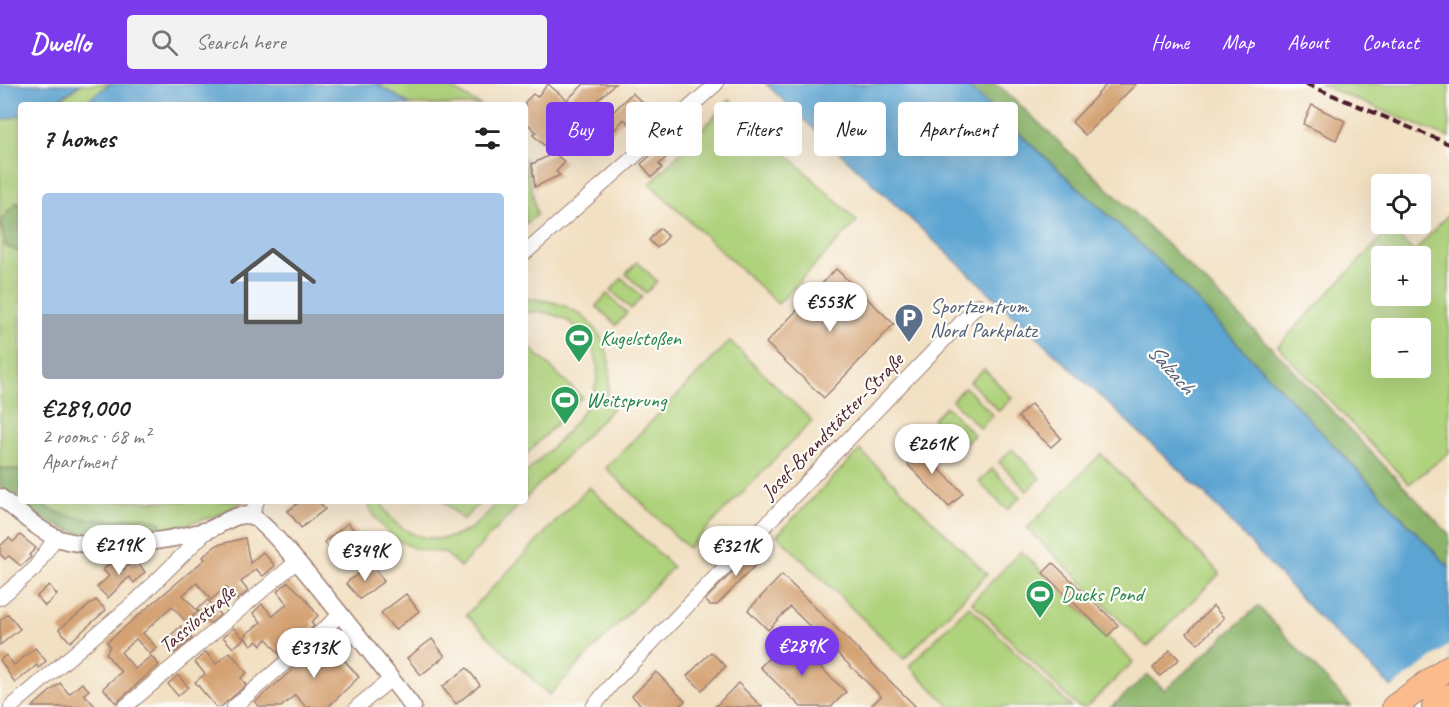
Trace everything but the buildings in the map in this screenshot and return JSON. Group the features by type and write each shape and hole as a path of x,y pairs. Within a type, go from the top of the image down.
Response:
{"highway":[{"path":"1394,707 1449,667"},
{"path":"1434,707 1449,696"}],"street":[{"path":"528,250 716,84"},
{"name":"Josef-Brandstätter-Straße","path":"594,707 611,685 978,305"},
{"path":"0,497 56,537 102,546 209,530"},
{"path":"11,707 137,600 209,530 254,508 261,522 340,615 413,707"},
{"path":"0,598 34,569 56,537"},
{"name":"Tassilostraße","path":"125,707 296,562"},
{"path":"234,707 340,615"},
{"path":"357,707 391,679"}],"green space":[{"path":"81,84 110,84 85,102 56,102"},
{"path":"377,84 444,84 475,102 406,102"},
{"path":"969,84 995,84 1017,102 984,102 967,86"},
{"path":"1319,84 1449,84 1449,138"},
{"path":"1018,103 1176,253 1281,357 1449,534 1449,567 1166,268 1018,133"},
{"path":"18,116 18,501 0,487 0,121"},
{"path":"714,117 714,156 789,156 857,221 778,304 650,184 677,156 702,156 702,129"},
{"path":"528,172 537,215 528,222"},
{"path":"17,202 18,252 5,246 1,220"},
{"path":"1449,214 1449,453 1409,484 1278,346 1371,249 1371,306 1431,306 1431,246 1420,246"},
{"path":"1385,234 1395,234 1408,246 1374,246"},
{"path":"637,262 657,281 646,293 626,274"},
{"path":"622,278 642,297 631,309 611,290"},
{"path":"607,294 627,313 616,325 596,306"},
{"path":"528,299 568,307 595,329 604,343 609,360 606,401 613,408 528,496 528,471 556,444 585,408 594,390 598,370 594,351 580,331 568,321 554,315 528,313"},
{"path":"730,341 812,421 688,548 606,468"},
{"path":"528,346 582,397 528,453"},
{"path":"984,369 1012,398 999,411 970,382"},
{"path":"965,387 993,415 980,428 952,400"},
{"path":"946,406 974,435 961,448 933,419"},
{"path":"1012,449 1040,478 1027,491 999,462"},
{"path":"860,450 987,574 904,659 777,535"},
{"path":"1101,454 1220,573 1147,647 1027,528"},
{"path":"0,468 18,470 18,501 0,487"},
{"path":"992,469 1020,497 1007,510 979,482"},
{"path":"589,487 673,567 549,695 466,615"},
{"path":"22,504 240,504 210,518 175,526 103,535 63,529"},
{"path":"44,504 52,510 78,518 106,520 144,517 162,523 160,526 125,533 89,534 61,527 23,505"},
{"path":"368,504 382,504 396,523 406,530 430,538 442,538 455,536 468,530 496,504 520,504 460,567 444,552 418,549 397,539 379,523"},
{"path":"446,504 479,504 463,520"},
{"name":"Ducks Pond","path":"1021,551 1133,662 1087,707 1078,707 972,602"},
{"path":"969,606 1071,707 951,707 909,666"},
{"path":"1258,606 1351,706 1111,707 1148,675 1165,690"}],"water":[{"path":"0,84 81,84 53,101 18,102 18,116 0,121"},
{"path":"110,84 377,84 406,102 85,102"},
{"name":"Salzach","path":"766,84 965,84 985,102 898,102 898,156 1018,156 1018,133 1166,268 1449,567 1449,707 1392,687 1324,623 1204,493 843,156 886,156 886,102 814,102 814,129 802,118 802,102 785,102"}],"pier":[{"path":"1449,645 1449,707 1401,707 1390,689"}],"railway":[{"path":"1306,84 1449,144"}],"place":[{"name":"Sportzentrum Nord Parkplatz","path":"909,344"},
{"name":"Kugelstoßen","path":"579,364"},
{"name":"Weitsprung","path":"565,426"},
{"name":"Ducks Pond","path":"1040,620"}]}
